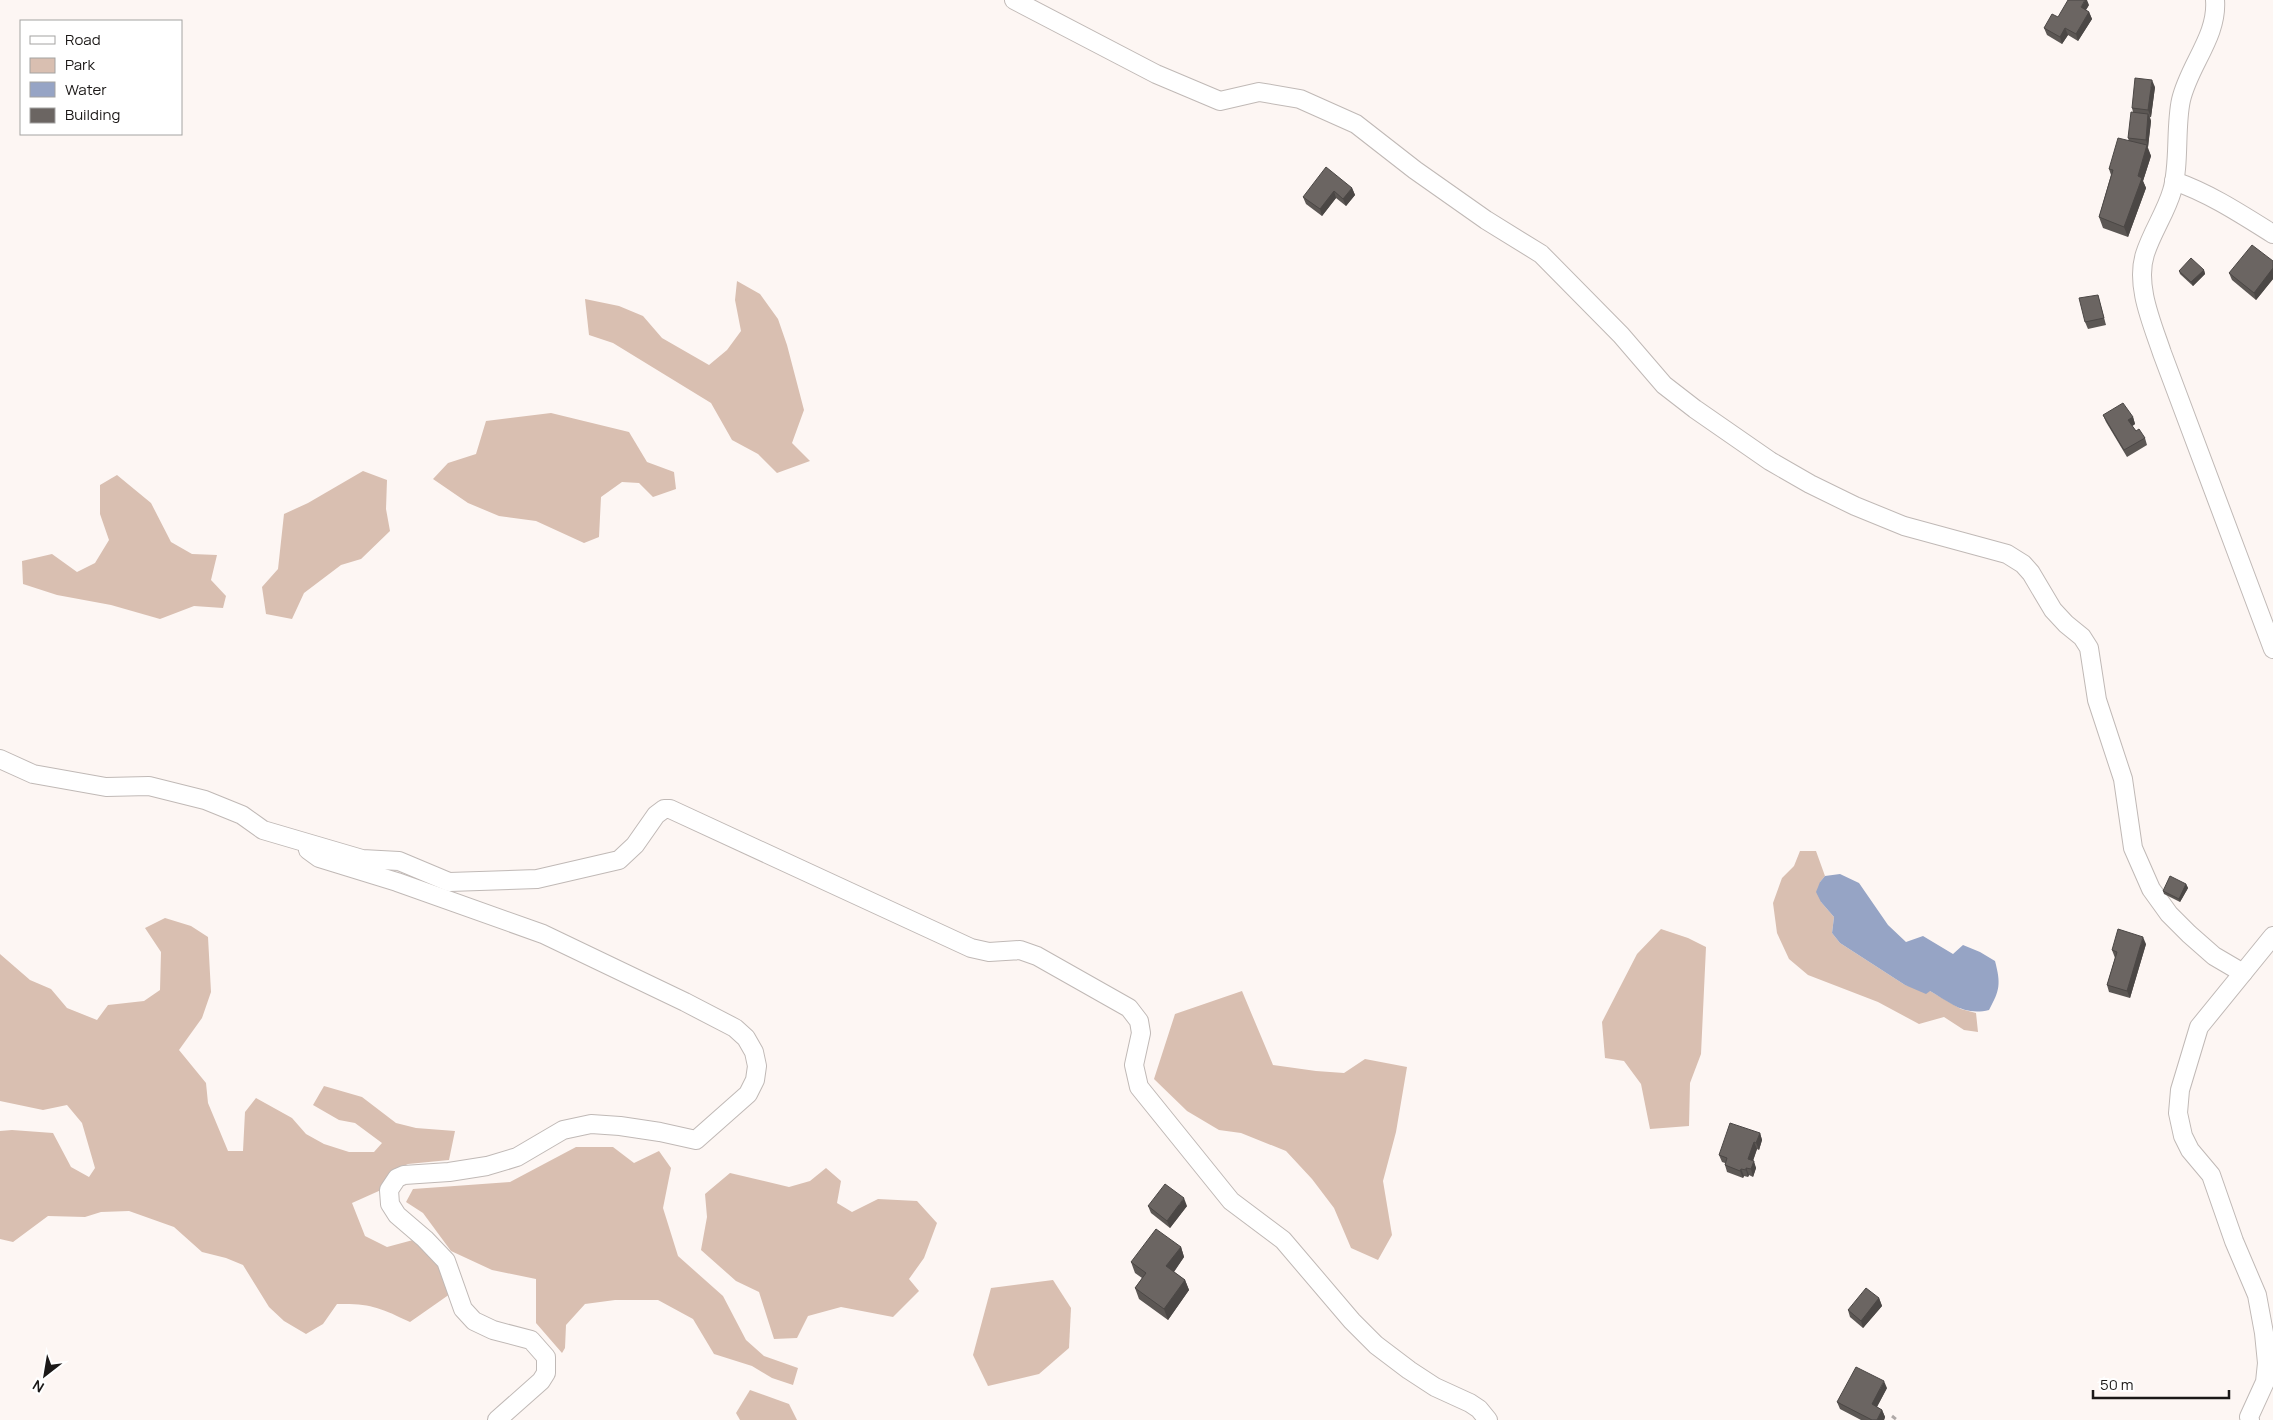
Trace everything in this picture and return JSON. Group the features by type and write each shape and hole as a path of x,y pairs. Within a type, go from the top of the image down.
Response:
{"street":[{"path":"1014,0 1156,74 1220,101 1259,92 1300,99 1356,124 1415,170 1486,220 1541,254 1621,335 1664,385 1770,461 1810,484 1904,526 2007,554 2023,564 2031,573 2053,610 2082,637 2089,648 2097,700 2123,779 2133,848 2151,889 2169,914 2189,934 2214,956 2243,974"},
{"path":"2215,0 2216,10 2212,27 2181,100 2173,190 2145,254 2142,270 2148,308 2162,353 2240,564 2263,618 2273,649"},
{"path":"2174,181 2190,186 2235,210 2273,234"},
{"path":"0,759 33,774 106,786 149,786 205,800 242,815 263,830 298,842 362,859 399,861 449,882 515,882 537,879 619,860 635,845 656,815 664,809 670,809 971,948 989,952 1020,950 1037,956 1129,1008 1139,1021 1141,1032 1134,1064 1140,1086 1231,1201 1282,1240 1352,1321 1376,1345 1435,1386 1474,1406 1488,1420"},
{"path":"298,842 319,858 397,882 543,934 686,1002 735,1028 746,1038 754,1052 757,1066 755,1080 748,1094 696,1140 660,1132 591,1124 563,1130 517,1157 486,1166 449,1172 404,1175 396,1178 389,1190 390,1204 397,1215 425,1239 446,1261 463,1309 474,1321 493,1330 531,1340 546,1356 546,1373 541,1381 497,1420"},
{"path":"2249,1419 2265,1382 2267,1363 2257,1295 2234,1241 2211,1175 2190,1150 2183,1136 2178,1113 2180,1090 2199,1027 2273,936"}],"path":[{"path":"1892,1416 1897,1420"}],"green space":[{"path":"737,281 760,294 778,319 787,345 804,410 792,443 810,461 777,473 758,454 732,440 711,403 613,343 589,335 585,299 619,306 643,316 662,338 709,365 727,350 741,331 735,300"},
{"path":"551,413 629,432 647,462 674,472 676,489 653,497 639,483 622,482 601,497 599,537 584,543 536,521 499,516 468,503 433,479 448,463 476,454 486,421"},
{"path":"363,471 387,480 386,509 390,531 361,559 341,565 304,593 292,619 266,614 262,587 278,569 284,514 308,503"},
{"path":"117,475 151,503 171,542 192,554 217,555 211,580 226,596 223,608 194,606 160,619 111,605 57,595 23,584 22,561 52,554 77,572 95,563 109,540 100,514 100,485"},
{"path":"1800,851 1816,851 1825,876 1820,882 1821,902 1834,917 1832,933 1840,943 1905,985 1930,991 1961,1009 1976,1013 1978,1032 1964,1030 1944,1017 1919,1024 1878,1002 1808,975 1789,959 1777,933 1773,903 1782,878 1794,866"},
{"path":"165,918 191,926 208,937 211,992 202,1018 179,1050 206,1083 208,1103 228,1151 243,1151 245,1112 256,1098 292,1118 306,1134 324,1144 349,1152 374,1152 382,1143 355,1123 339,1120 313,1105 324,1086 362,1097 396,1123 416,1128 455,1131 449,1160 408,1164 395,1170 381,1190 352,1203 365,1236 387,1247 413,1240 438,1265 450,1294 410,1322 375,1307 358,1304 337,1304 323,1324 306,1334 284,1321 269,1307 243,1265 226,1258 202,1252 174,1227 129,1211 101,1212 85,1217 48,1216 13,1242 0,1239 0,1131 53,1133 71,1167 89,1177 95,1168 82,1123 67,1105 43,1110 0,1101 0,954 30,980 51,989 67,1008 97,1020 108,1005 144,1001 160,990 161,952 145,928"},
{"path":"1661,929 1688,938 1706,947 1701,1054 1690,1083 1689,1126 1650,1129 1641,1084 1624,1061 1605,1058 1602,1022 1637,954"},
{"path":"1242,991 1273,1065 1344,1073 1365,1059 1407,1067 1396,1132 1383,1181 1392,1235 1378,1260 1351,1248 1334,1208 1312,1179 1286,1151 1241,1133 1219,1130 1187,1111 1154,1079 1175,1014"},
{"path":"576,1147 613,1147 634,1163 659,1151 671,1168 663,1208 678,1256 723,1296 746,1340 764,1356 798,1368 793,1385 772,1378 752,1366 714,1354 693,1319 658,1300 615,1300 585,1304 566,1325 565,1348 562,1353 536,1323 536,1279 492,1270 451,1251 423,1213 406,1202 413,1189 510,1182"},
{"path":"826,1168 841,1181 837,1203 852,1212 878,1199 917,1201 937,1223 924,1258 909,1279 919,1291 893,1317 841,1307 808,1316 797,1338 774,1339 759,1292 736,1281 701,1250 707,1217 705,1194 730,1173 789,1187 810,1181"},
{"path":"1053,1280 1071,1308 1069,1348 1039,1374 988,1386 973,1355 991,1288"},
{"path":"750,1390 789,1404 797,1420 740,1420 736,1413"}],"water":[{"path":"1840,874 1859,883 1888,925 1906,942 1923,936 1953,954 1963,945 1995,961 1999,981 1989,1010 1965,1010 1930,991 1926,994 1905,985 1840,943 1832,933 1834,917 1821,902 1816,892 1825,876"}],"building":[{"path":"2068,0 2085,0 2081,7 2089,12 2076,34 2065,28 2060,37 2044,28 2052,14 2058,17"},
{"path":"2135,78 2152,80 2148,110 2132,108"},
{"path":"2131,112 2148,114 2146,140 2128,138"},
{"path":"2118,138 2147,145 2138,176 2142,178 2124,227 2099,217 2113,170 2109,169"},
{"path":"1326,167 1352,188 1343,199 1334,191 1320,209 1303,197"},
{"path":"2252,245 2273,261 2273,268 2254,293 2229,273"},
{"path":"2191,258 2204,270 2191,282 2179,271"},
{"path":"2098,295 2104,318 2085,322 2079,298"},
{"path":"2123,403 2133,417 2128,420 2136,431 2139,429 2145,438 2124,450 2103,415"},
{"path":"2170,876 2186,884 2179,899 2163,891"},
{"path":"2118,929 2143,937 2127,991 2107,985 2117,952 2112,950"},
{"path":"1730,1123 1760,1133 1756,1143 1754,1142 1748,1159 1754,1161 1751,1169 1746,1168 1746,1170 1741,1169 1740,1171 1725,1165 1727,1158 1719,1155"},
{"path":"1165,1184 1184,1198 1167,1221 1148,1206"},
{"path":"1156,1229 1181,1247 1166,1266 1185,1280 1164,1309 1135,1288 1146,1273 1131,1262"},
{"path":"1866,1288 1879,1298 1861,1321 1848,1310"},
{"path":"1856,1367 1884,1381 1872,1404 1882,1410 1877,1420 1872,1420 1837,1402"}]}
